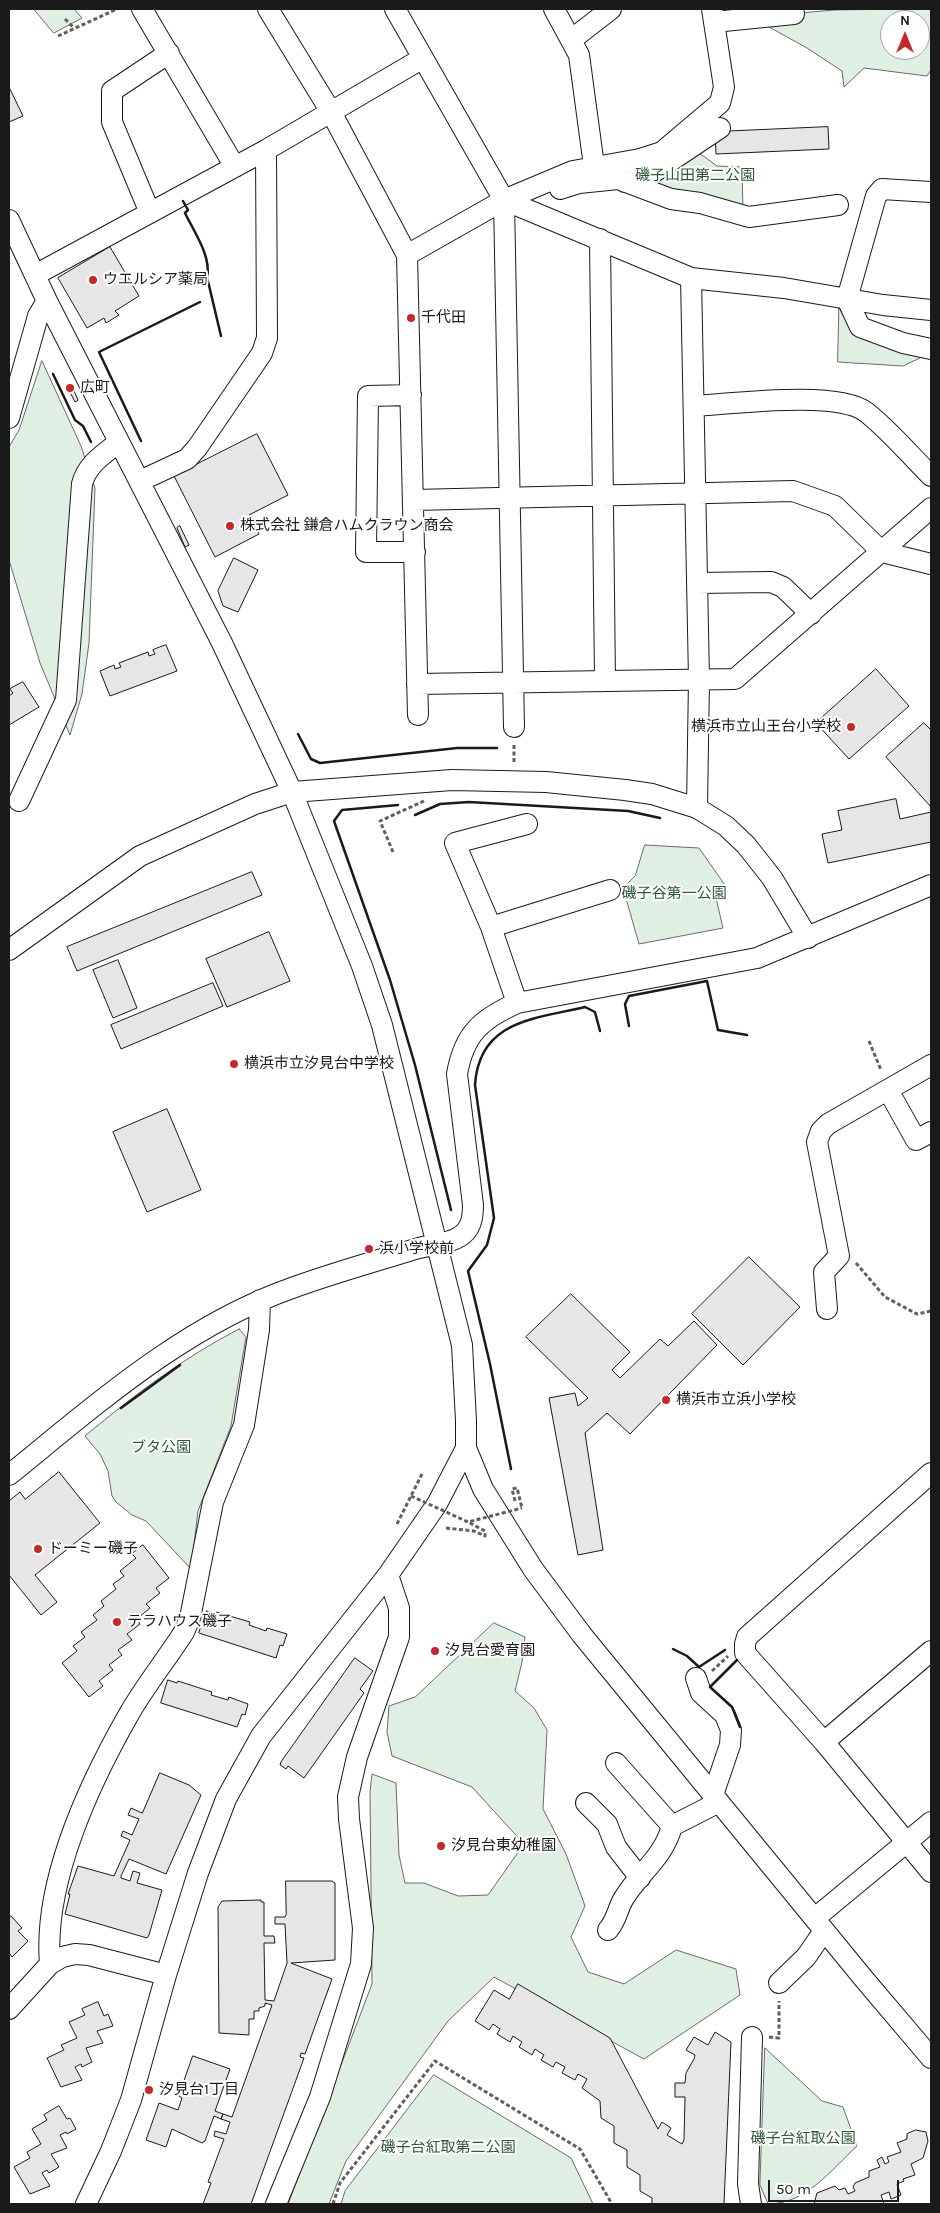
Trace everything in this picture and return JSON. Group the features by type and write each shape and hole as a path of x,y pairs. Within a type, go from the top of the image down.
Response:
{"street":[{"path":"142,9 235,167"},
{"path":"268,9 331,112 407,255 418,715"},
{"path":"395,9 504,200 514,727"},
{"path":"554,9 579,55 594,166"},
{"path":"572,40 610,9"},
{"path":"407,255 504,200 573,171 640,159 662,152 720,103 724,87 713,15 794,14 793,9"},
{"path":"150,213 112,122 112,90 169,53"},
{"path":"35,275 266,150 422,58"},
{"path":"625,182 646,178 720,128"},
{"path":"140,481 187,459 197,448 262,353 267,338 266,150"},
{"path":"504,200 537,197 579,183 618,179 671,199 700,203 749,218 838,206"},
{"path":"931,192 882,189 876,196 847,299 860,327 903,343 931,349"},
{"path":"504,200 691,278 784,288 847,299 931,310"},
{"path":"9,220 47,301 222,642 292,792 362,966 379,1017 462,1345 466,1448 483,1489 547,1589 632,1697 931,2058"},
{"path":"600,239 604,681"},
{"path":"691,278 699,679 697,808"},
{"path":"9,418 38,316 47,301"},
{"path":"411,395 368,396 366,552 415,552"},
{"path":"694,406 813,399 841,401 865,411 931,476"},
{"path":"19,801 66,700 82,484 85,473 94,462 119,442"},
{"path":"414,500 793,491 835,506 882,552 931,564"},
{"path":"418,684 739,677 931,508"},
{"path":"697,583 771,582 783,587 811,614"},
{"path":"9,950 140,856 255,804 292,792 452,780 495,779 546,782 652,794 697,808 726,826 746,845 772,878 808,938"},
{"path":"517,1003 491,927 455,844 527,824"},
{"path":"9,1475 142,1369 182,1341 260,1300 292,1288 459,1237 468,1229 473,1218 473,1205 458,1099 457,1074 460,1056 468,1038 480,1024 496,1013 517,1003 757,958 931,886"},
{"path":"491,927 610,890"},
{"path":"827,1309 824,1272 839,1256 817,1142 821,1131 828,1124 931,1065"},
{"path":"888,1090 916,1140 931,1132"},
{"path":"50,1964 48,1948 53,1901 61,1864 77,1822 102,1765 129,1714 184,1632 190,1618 213,1502 244,1425 259,1330 260,1300"},
{"path":"86,2204 111,2151 131,2100 166,1975 198,1873 226,1799 261,1736 388,1575 437,1504 466,1448"},
{"path":"931,1473 747,1637 745,1644 745,1653 824,1742 931,1872"},
{"path":"276,2204 320,2097 361,1964 363,1928 348,1819 348,1797 357,1757 399,1637 399,1608 388,1575"},
{"path":"824,1742 931,1652"},
{"path":"608,1930 617,1918 623,1900 667,1842 672,1826 716,1799 730,1745 731,1730 724,1715 701,1693 702,1676"},
{"path":"616,1763 672,1826"},
{"path":"586,1803 607,1824 616,1847 640,1878"},
{"path":"779,1983 806,1956 819,1924 906,1842 931,1822"},
{"path":"9,2008 50,1964 62,1957 75,1954 89,1955 166,1975"},
{"path":"751,2204 748,2184 752,2037"}],"path":[{"path":"58,36 117,9"},
{"path":"65,19 74,28"},
{"path":"393,852 380,821 428,800"},
{"path":"869,1041 881,1070"},
{"path":"839,1256 854,1262 885,1298 917,1314 931,1311"},
{"path":"397,1524 422,1474"},
{"path":"468,1522 522,1508 517,1488 512,1489 515,1501"},
{"path":"411,1496 486,1531 484,1536 474,1531 446,1528"},
{"path":"702,1676 732,1653"},
{"path":"752,2037 779,2038 779,1983"},
{"path":"333,2204 340,2183 435,2061 580,2149 612,2204"}],"green space":[{"path":"34,9 74,9 82,18 54,33"},
{"path":"931,9 931,70 927,76 864,68 844,87 842,71 807,48 751,17 835,10"},
{"name":"磯子山田第二公園","path":"699,153 717,166 742,167 743,211 646,181"},
{"path":"839,308 852,330 924,356 903,366 838,362"},
{"path":"42,361 81,446 95,488 89,643 82,694 70,735 40,663 9,560 9,447 19,430"},
{"name":"磯子谷第一公園","path":"645,845 699,848 727,888 716,898 723,928 639,944 623,888 635,876"},
{"name":"ブタ公園","path":"239,1329 246,1337 231,1426 198,1511 191,1569 146,1521 132,1515 116,1502 112,1496 108,1471 100,1454 85,1436 159,1378 198,1352"},
{"path":"494,1623 525,1637 522,1662 515,1691 534,1708 547,1730 543,1809 566,1854 585,1906 571,1937 588,1972 624,1984 676,1950 736,1969 740,1995 644,2059 494,1977 448,2021 346,2161 329,2204 288,2204 372,1984 370,1792 372,1774 396,1783 399,1855 405,1883 424,1883 458,1896 488,1895 524,1844 472,1787 392,1756 387,1732 389,1706 415,1697"},
{"name":"磯子台紅取公園","path":"765,2048 822,2101 843,2107 857,2146 806,2192 782,2202 768,2204 760,2185"},
{"name":"磯子台紅取第二公園","path":"434,2075 571,2158 593,2204 341,2204 345,2191"}],"building":[{"path":"9,87 23,116 9,122"},
{"path":"828,127 829,149 716,154 715,132"},
{"path":"110,247 139,296 115,311 119,315 106,323 104,318 87,328 58,278"},
{"path":"71,384 78,400 75,402 67,386"},
{"path":"257,434 288,495 249,515 259,534 215,557 174,476"},
{"path":"180,526 189,545 185,547 177,528"},
{"path":"234,558 258,570 238,612 223,606 218,591"},
{"path":"166,645 177,671 110,696 100,671 114,665 115,669 121,667 119,663 148,652 149,656 155,654 153,650"},
{"path":"876,669 909,706 849,759 816,723"},
{"path":"23,682 39,707 9,725 9,696 13,693 10,689"},
{"path":"924,723 931,730 931,807 886,757"},
{"path":"896,799 900,819 931,812 931,842 828,863 822,834 842,830 838,811"},
{"path":"252,872 262,895 77,971 67,947"},
{"path":"269,932 290,981 227,1007 206,959"},
{"path":"118,960 137,1008 113,1018 93,970"},
{"path":"213,983 223,1006 121,1049 111,1025"},
{"path":"167,1109 201,1190 147,1212 113,1132"},
{"path":"749,1257 800,1307 743,1365 692,1314"},
{"path":"571,1294 630,1352 612,1370 620,1378 660,1339 668,1346 694,1321 717,1345 630,1434 607,1413 585,1433 603,1550 578,1555 549,1398 575,1393 578,1406 588,1398 526,1337"},
{"name":"ドーミー磯子","path":"59,1472 100,1523 35,1575 57,1602 41,1615 9,1575 9,1501 20,1492 25,1499"},
{"name":"テラハウス磯子","path":"143,1545 169,1578 156,1588 160,1593 146,1604 150,1608 137,1619 140,1624 127,1634 132,1640 118,1650 122,1655 109,1665 113,1670 99,1681 103,1686 89,1697 62,1663 77,1651 73,1646 85,1637 81,1632 97,1620 93,1615 104,1606 101,1601 116,1589 113,1584 124,1576 120,1571 136,1558 132,1554"},
{"path":"207,1611 250,1622 249,1625 266,1631 267,1628 287,1634 283,1646 280,1645 276,1658 199,1633"},
{"path":"355,1658 373,1671 360,1689 364,1693 304,1778 288,1766 286,1769 280,1765 281,1762"},
{"path":"168,1680 177,1683 178,1681 212,1692 211,1695 228,1700 229,1697 248,1704 245,1715 242,1714 237,1727 161,1703"},
{"path":"160,1773 189,1785 201,1795 166,1874 129,1859 121,1876 121,1878 130,1881 133,1871 140,1873 137,1883 162,1890 147,1938 65,1914 70,1894 68,1894 78,1866 114,1876 130,1840 121,1836 123,1831 132,1835 139,1819 128,1815 131,1808 142,1813"},
{"path":"286,1881 332,1881 335,1883 335,1960 291,1963 332,1979 305,2054 301,2053 300,2057 304,2058 251,2204 203,2204 211,2183 208,2182 224,2139 214,2136 215,2131 226,2134 230,2122 221,2119 223,2114 232,2117 272,2005 265,2003 265,2006 259,2008 259,2011 254,2011 254,2019 249,2019 249,2035 219,2033 218,1907 222,1901 261,1900 261,1902 264,1902 264,1936 274,1936 275,1943 264,1943 265,2000 274,2001 287,1963 285,1924 275,1924 275,1917 285,1917 286,1915"},
{"path":"11,1916 22,1928 18,1931 28,1941 12,1957 9,1953 9,1918"},
{"path":"518,1984 610,2038 658,2129 662,2122 671,2128 667,2135 682,2144 684,2140 685,2097 675,2097 675,2083 685,2083 686,2073 694,2059 695,2055 686,2050 694,2037 708,2045 715,2032 731,2042 724,2204 652,2204 652,2198 640,2191 640,2175 627,2167 627,2150 614,2143 614,2126 601,2118 600,2101 582,2088 587,2079 578,2074 575,2080 562,2073 565,2067 556,2062 553,2067 541,2060 544,2055 535,2049 532,2055 519,2047 522,2042 513,2036 510,2042 497,2034 500,2029 493,2024 489,2030 475,2021 494,1990 509,1999"},
{"path":"98,2002 104,2016 108,2014 113,2026 97,2031 103,2043 86,2048 92,2062 82,2067 81,2064 75,2067 82,2080 61,2087 47,2058 64,2050 61,2045 77,2038 69,2022 85,2015 82,2009"},
{"path":"193,2056 230,2069 215,2111 223,2114 221,2119 214,2116 205,2141 202,2143 172,2129 166,2147 146,2140 159,2103 178,2110 182,2098 179,2096"},
{"path":"59,2106 67,2119 70,2118 76,2129 67,2134 66,2132 60,2135 67,2148 51,2154 59,2167 49,2173 47,2170 42,2173 50,2186 30,2194 14,2167 30,2158 27,2152 41,2144 32,2129 47,2120 44,2115"},
{"path":"916,2130 926,2132 928,2141 923,2158 911,2164 915,2175 903,2179 904,2181 897,2184 901,2195 891,2199 889,2192 881,2195 884,2204 814,2204 817,2193 835,2186 839,2190 845,2188 848,2194 855,2191 853,2187 855,2183 869,2177 869,2171 880,2167 877,2160 882,2157 885,2164 889,2162 887,2157 901,2152 897,2143 907,2139 907,2134"}],"wall":[{"path":"183,201 188,210 185,213 201,244 207,261 207,277 221,336"},
{"path":"141,441 99,352 200,302"},
{"path":"53,374 75,420 83,426 91,442"},
{"path":"298,734 311,759 320,763 457,748 497,748"},
{"path":"415,815 440,804 469,802 628,811 660,818"},
{"path":"398,805 342,810 334,821 390,980 415,1065 451,1210"},
{"path":"629,1026 625,1004 629,996 707,981 718,1030 747,1035"},
{"path":"511,1469 490,1364 468,1271 487,1245 494,1218 475,1085 479,1063 487,1047 498,1035 513,1026 547,1015 585,1007 595,1012 600,1031"},
{"path":"121,1408 180,1365"},
{"path":"673,1649 687,1656 699,1667 725,1650"},
{"path":"737,1660 710,1687 732,1707 740,1727"}],"place":[{"name":"ウエルシア薬局","path":"93,280"},
{"name":"千代田","path":"411,318"},
{"name":"広町","path":"70,388"},
{"name":"株式会社 鎌倉ハムクラウン商会","path":"230,526"},
{"name":"横浜市立山王台小学校","path":"851,727"},
{"name":"横浜市立汐見台中学校","path":"234,1064"},
{"name":"浜小学校前","path":"369,1249"},
{"name":"横浜市立浜小学校","path":"666,1400"},
{"name":"ドーミー磯子","path":"38,1549"},
{"name":"テラハウス磯子","path":"117,1622"},
{"name":"汐見台愛育園","path":"435,1651"},
{"name":"汐見台東幼稚園","path":"441,1846"},
{"name":"汐見台1丁目","path":"149,2090"}]}
